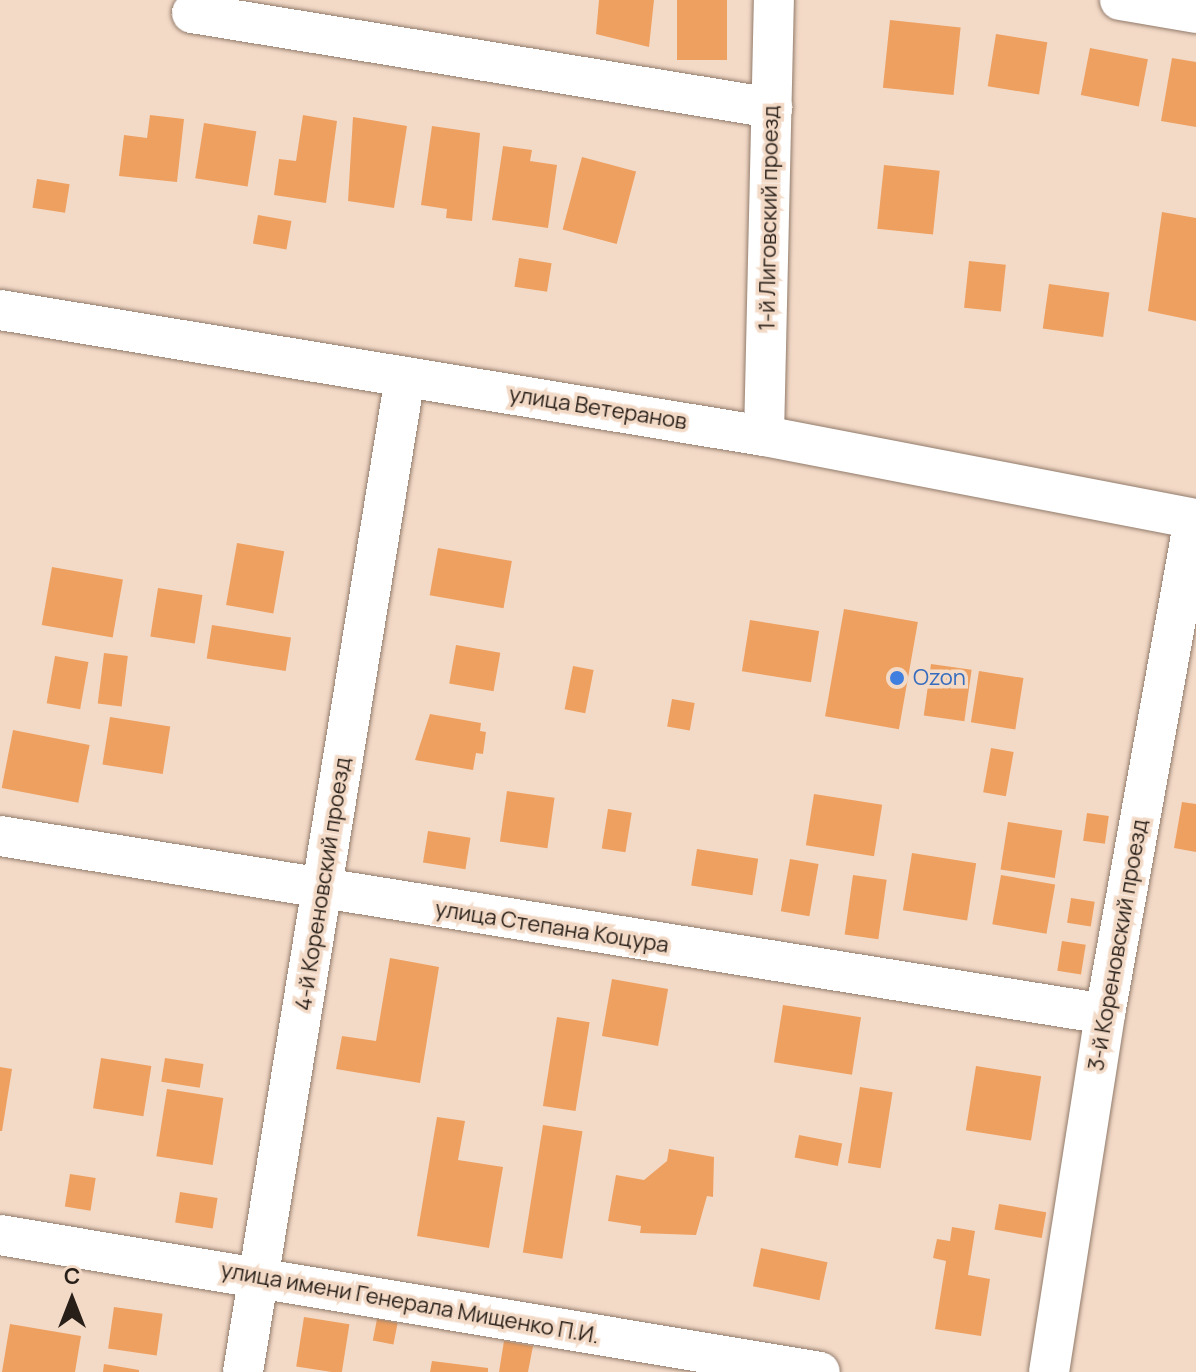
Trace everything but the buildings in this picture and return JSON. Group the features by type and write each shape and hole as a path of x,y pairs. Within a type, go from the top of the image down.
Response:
{"street":[{"name":"1-й Лиговский проезд","path":"764,436 774,0"},
{"path":"1120,0 1196,13"},
{"path":"192,13 772,108"},
{"name":"улица Ветеранов","path":"0,310 764,436 1195,519"},
{"name":"улица Ветеранов","path":"0,322 402,396 1154,520 1195,519"},
{"name":"4-й Кореновский проезд","path":"243,1372 402,396"},
{"name":"3-й Кореновский проезд","path":"1049,1372 1105,1014 1195,519"},
{"name":"улица Степана Коцура","path":"0,836 323,891 1105,1014"},
{"name":"улица имени Генерала Мищенко П.И.","path":"0,1235 820,1372"}],"place":[{"name":"Ozon","path":"897,678"}]}
